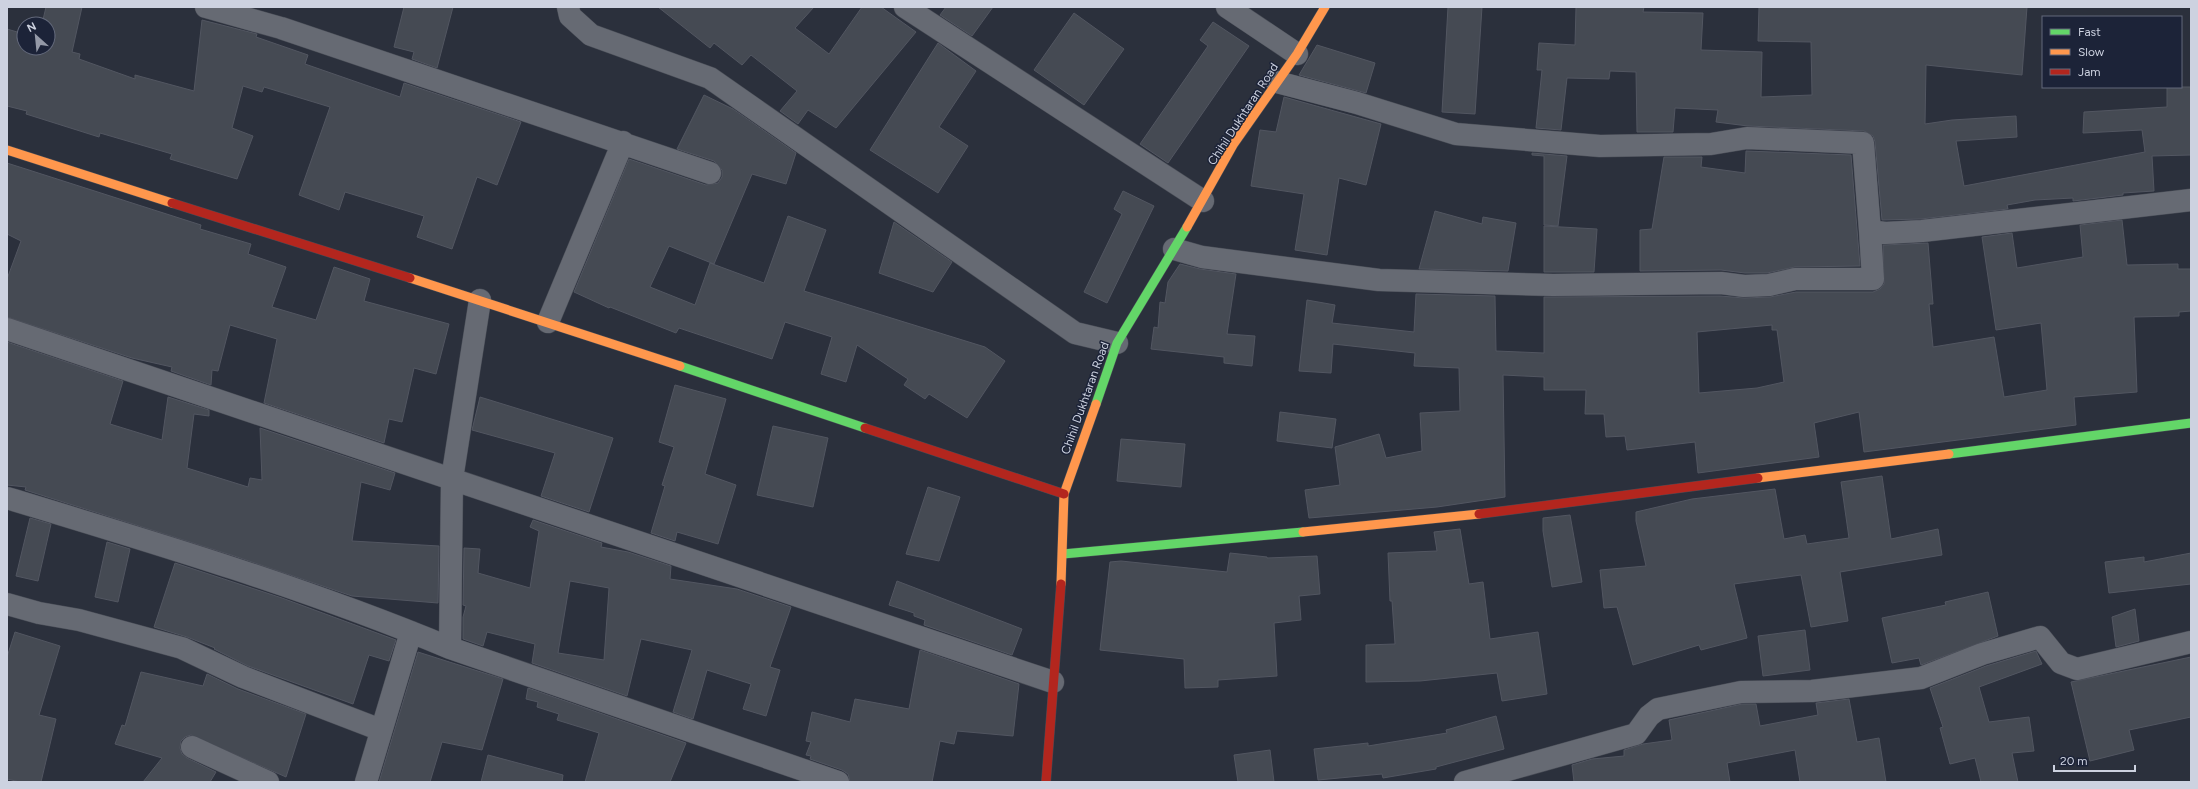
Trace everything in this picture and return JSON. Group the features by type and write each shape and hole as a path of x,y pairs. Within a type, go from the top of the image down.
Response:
{"street":[{"path":"206,7 281,28 623,142 710,173"},
{"path":"568,7 570,16 591,35 710,78 1075,332 1116,343"},
{"path":"905,7 1203,201"},
{"path":"1227,7 1297,54"},
{"name":"Chihil Dukhtaran Road","path":"1046,782 1063,554 1064,494 1116,343 1203,201 1234,145 1297,54 1325,7"},
{"path":"1174,249 1202,258 1379,280 1553,285 1722,284 1744,286 1769,285 1795,279 1873,279 1863,143 1747,138 1711,144 1600,146 1456,134 1357,103 1277,82"},
{"path":"548,322 623,142"},
{"path":"7,150 548,322 1064,494"},
{"path":"1870,231 1885,233 1922,231 2191,200"},
{"path":"450,648 452,479 480,300"},
{"path":"7,330 1053,682"},
{"path":"1063,554 1446,518 2191,423"},
{"path":"7,498 266,580 411,632 450,648 838,782"},
{"path":"7,604 38,613 79,620 182,648 243,677 381,730"},
{"path":"366,782 411,632"},
{"path":"1465,782 1636,734 1649,716 1658,709 1741,692 1812,691 1922,678 1982,654 2040,637 2061,663 2077,669 2191,642"},
{"path":"192,747 268,782"}],"building":[{"path":"46,7 82,7 72,52 80,54 79,59 135,79 135,75 194,91 202,20 257,34 256,37 308,55 305,64 400,97 404,83 521,122 497,185 477,177 452,249 417,237 424,216 345,192 339,210 299,195 330,107 264,87 262,92 243,86 232,128 253,136 237,179 170,159 172,154 100,133 99,137 26,114 27,111 7,106 7,29 16,32 16,56 56,56 56,16 44,16"},
{"path":"404,7 453,7 437,68 412,59 414,52 394,47"},
{"path":"658,7 814,7 795,28 829,54 862,7 881,7 916,32 836,128 808,110 798,124 780,111 797,91 751,55 742,65 714,43 710,48"},
{"path":"946,7 993,7 972,36 940,15"},
{"path":"1448,7 1482,7 1475,114 1442,112"},
{"path":"1576,7 1644,7 1643,12 1703,13 1701,50 1762,52 1761,97 1812,95 1811,42 1758,41 1759,7 2027,7 2022,75 1926,65 1925,124 1952,120 2016,116 2017,137 1956,141 1964,186 2145,152 2142,130 2083,133 2084,112 2167,107 2167,88 2191,87 2191,155 2152,156 2154,191 2123,193 2123,195 2073,201 2073,198 2035,200 2007,205 2008,209 1921,219 1882,220 1875,142 1873,136 1864,131 1748,126 1716,122 1718,110 1675,108 1673,132 1637,132 1636,72 1610,71 1609,79 1567,78 1561,130 1536,128 1542,70 1537,70 1539,43 1575,45"},
{"path":"1074,13 1124,49 1084,105 1034,70"},
{"path":"1213,22 1249,46 1168,163 1140,144 1208,46 1200,40"},
{"path":"938,43 976,71 939,127 968,146 938,193 870,150"},
{"path":"1317,45 1375,63 1366,93 1299,75"},
{"path":"704,95 733,109 796,153 786,184 752,174 714,264 669,246 650,287 695,305 710,263 764,283 788,216 826,230 804,291 985,347 1005,361 967,418 929,394 925,399 904,385 908,379 857,345 846,382 821,374 832,337 785,322 772,359 679,328 676,333 610,307 609,308 574,292 629,159 706,185 718,183 722,177 722,170 714,161 677,149"},
{"path":"1284,97 1381,124 1366,185 1339,178 1327,255 1295,250 1304,194 1251,186 1260,130 1276,132"},
{"path":"1746,151 1851,155 1860,266 1795,267 1767,273 1745,273 1721,270 1640,271 1640,230 1652,229 1664,157 1702,157 1701,167 1745,173"},
{"path":"1532,153 1567,156 1558,226 1544,225 1544,156 1532,155"},
{"path":"7,163 201,225 200,229 251,244 248,254 286,267 272,307 316,320 334,267 370,279 364,301 449,324 436,374 414,368 402,422 389,419 384,443 264,403 277,339 230,325 218,371 212,370 211,385 171,371 172,367 132,358 7,317 7,279 21,241 7,234"},
{"path":"1123,191 1154,206 1107,303 1084,292 1122,214 1114,209"},
{"path":"1435,211 1482,224 1483,217 1516,223 1508,271 1419,269"},
{"path":"2122,220 2127,265 2178,264 2178,269 2191,269 2191,311 2179,312 2179,316 2134,317 2137,392 2074,397 2076,425 1864,452 1859,412 1814,423 1819,457 1698,473 1695,442 1627,450 1625,436 1606,437 1604,414 1585,414 1586,390 1544,390 1544,377 1503,375 1505,497 1437,507 1309,518 1305,490 1340,485 1335,447 1379,434 1386,458 1422,451 1420,413 1460,411 1459,368 1414,366 1415,353 1333,344 1331,373 1299,371 1307,300 1335,305 1332,323 1414,332 1416,294 1495,296 1496,351 1544,353 1544,297 1720,296 1744,298 1770,297 1796,292 1873,292 1880,289 1884,284 1883,245 1928,243 1933,304 1929,304 1933,347 1994,337 2004,397 2047,390 2041,323 1996,330 1982,237 2012,233 2017,268 2083,257 2080,225","holes":["1772,325 1772,330 1777,330 1784,382 1757,388 1699,393 1697,332"]},
{"path":"894,222 952,262 933,292 879,273"},
{"path":"1544,226 1597,229 1594,272 1544,272"},
{"path":"1180,264 1200,269 1236,274 1227,334 1255,336 1252,366 1224,363 1224,357 1151,349 1154,327 1158,328 1160,302 1165,303 1168,282"},
{"path":"7,342 123,381 110,424 162,440 168,397 209,410 209,416 194,414 187,468 248,487 250,478 262,480 260,428 395,473 390,490 361,482 352,541 439,546 438,603 352,596 234,556 25,490 26,487 7,485"},
{"path":"675,385 726,399 705,474 736,485 718,544 677,532 675,541 651,533 665,486 662,485 674,447 659,442"},
{"path":"480,397 613,438 589,512 541,496 555,453 472,430"},
{"path":"1280,412 1336,419 1332,448 1277,441"},
{"path":"773,426 828,438 813,507 757,495"},
{"path":"1121,439 1185,444 1181,487 1117,481"},
{"path":"1882,476 1891,539 1938,529 1942,555 1840,572 1848,621 1811,627 1801,575 1734,584 1747,638 1701,650 1699,645 1633,665 1617,607 1604,608 1600,570 1646,566 1636,521 1636,512 1692,499 1775,489 1784,539 1805,535 1807,544 1849,538 1841,482"},
{"path":"928,487 960,497 939,561 906,554"},
{"path":"1570,515 1582,582 1552,587 1543,531 1543,518"},
{"path":"30,518 51,524 38,581 16,576"},
{"path":"533,520 602,543 601,547 628,552 671,566 670,579 737,589 791,607 770,667 780,670 766,716 743,709 751,684 707,670 693,719 673,712 692,650 641,639 627,696 532,663 535,644 487,632 483,646 463,639 463,617 466,606 463,605 464,548 480,549 478,573 530,588 539,531 530,527","holes":["570,581 609,588 604,660 558,653"]},
{"path":"1460,529 1469,584 1483,582 1490,639 1538,632 1547,694 1502,701 1497,673 1420,681 1366,682 1366,645 1395,644 1392,601 1390,601 1388,553 1437,551 1434,532"},
{"path":"107,542 130,549 118,602 95,597"},
{"path":"1230,553 1267,558 1317,556 1320,594 1299,596 1301,620 1274,623 1277,676 1218,680 1218,687 1185,688 1184,659 1100,650 1110,562 1121,561 1227,572"},
{"path":"2191,553 2191,584 2109,593 2105,562 2144,557 2144,562"},
{"path":"175,563 282,598 396,640 389,661 369,655 353,704 248,666 214,649 215,648 187,637 154,627"},
{"path":"897,581 1022,629 1012,655 924,625 925,620 914,616 914,613 889,605"},
{"path":"1988,592 1998,636 1921,665 1919,658 1892,663 1882,618 1946,605 1945,602"},
{"path":"2135,609 2139,641 2116,647 2112,617"},
{"path":"1805,630 1810,670 1763,676 1758,636"},
{"path":"15,632 60,646 39,715 56,719 41,782 20,782 7,779 7,657"},
{"path":"920,650 1019,684 1013,736 957,731 954,744 940,741 932,782 850,782 848,774 842,770 810,759 811,756 806,755 811,742 806,741 812,712 850,722 855,699 909,709"},
{"path":"2036,651 2042,664 1979,687 1989,722 2029,717 2034,751 2012,753 2018,782 1981,782 1975,758 1950,764 1940,728 1943,727 1930,688 1986,666"},
{"path":"418,652 503,679 482,750 442,742 430,782 379,782"},
{"path":"2191,657 2191,717 2129,730 2134,750 2090,761 2071,682"},
{"path":"141,672 203,686 207,674 238,689 306,714 286,777 191,735 185,737 181,741 180,748 182,754 216,772 210,782 143,782 162,758 115,744 122,725 125,726"},
{"path":"528,688 686,743 670,782 585,782 599,733 557,720 559,714 537,707 538,702 526,699"},
{"path":"1849,699 1857,742 1879,738 1886,782 1800,782 1795,750 1727,763 1730,782 1574,782 1572,765 1592,759 1624,756 1624,750 1643,744 1672,740 1669,720 1742,704 1756,704 1760,726 1818,715 1816,703"},
{"path":"1496,716 1504,749 1436,767 1436,769 1383,778 1382,774 1318,780 1314,749 1368,743 1368,746 1447,733 1446,730"},
{"path":"1270,750 1274,782 1238,782 1234,755"},
{"path":"488,755 563,775 562,782 481,782"}],"traffic: fast":[{"path":"1096,404 1117,343 1187,227"},
{"path":"680,366 865,428"},
{"path":"1949,454 2191,423"},
{"path":"1063,554 1303,532"}],"traffic: slow":[{"path":"1187,227 1233,145 1297,54 1325,7"},
{"path":"7,150 172,203"},
{"path":"410,278 680,366"},
{"path":"1061,584 1064,494 1096,404"},
{"path":"1758,478 1949,454"},
{"path":"1303,532 1479,514"}],"traffic: jam":[{"path":"172,203 410,278"},
{"path":"865,428 1064,494"},
{"path":"1479,514 1758,478"},
{"path":"1046,782 1061,584"}]}
